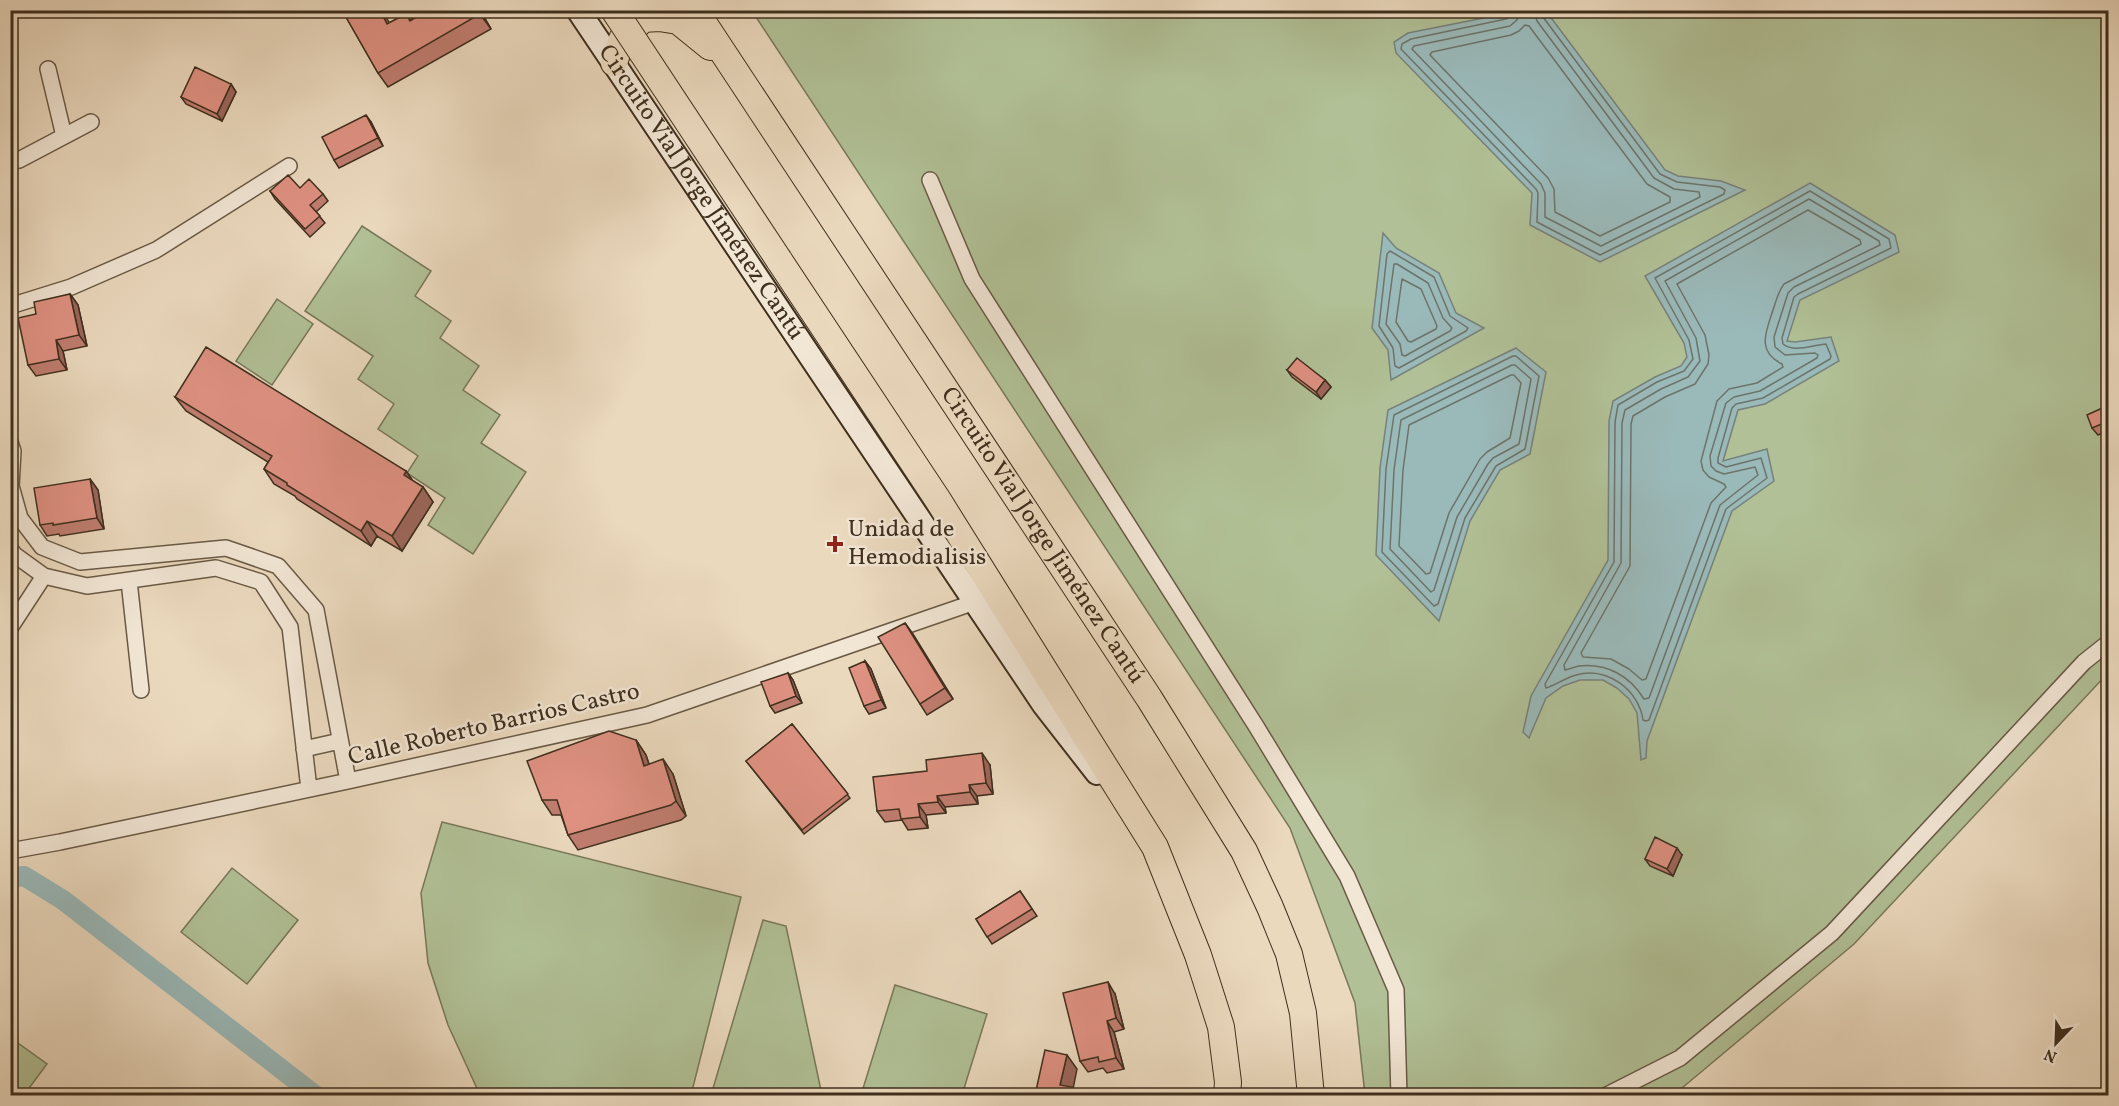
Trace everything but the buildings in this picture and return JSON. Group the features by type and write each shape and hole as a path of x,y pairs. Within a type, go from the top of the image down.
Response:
{"main road":[{"name":"Circuito Vial Jorge Jiménez Cantú","path":"614,10 938,500 1155,848 1198,954 1221,1027 1228,1082 1227,1095"},
{"name":"Circuito Vial Jorge Jiménez Cantú","path":"695,10 1149,698 1244,851 1289,954 1303,1013 1311,1095"},
{"path":"614,63 622,39 643,19 659,18 678,21 729,63"}],"street":[{"name":"Circuito Vial Jorge Jiménez Cantú","path":"578,10 1044,705 1155,848"},
{"path":"48,69 64,136"},
{"path":"10,161 19,160 91,122"},
{"path":"10,306 71,287 156,250 289,166"},
{"path":"930,180 972,279 1256,726 1347,876 1396,990 1399,1095"},
{"path":"11,448 11,486 20,518 42,547 80,562 226,548 278,566 316,610 348,781"},
{"path":"10,549 44,576 87,586 216,568 261,582 290,627 309,789"},
{"path":"10,628 44,576"},
{"path":"129,581 141,690"},
{"name":"Calle Roberto Barrios Castro","path":"10,850 60,842 348,781 647,715 975,602"},
{"path":"1605,1095 1680,1058 1832,933 2084,662 2109,643"},
{"path":"304,749 340,741"}],"green space":[{"path":"752,11 2108,11 2108,673 1854,944 1682,1088 1669,1096 1365,1095 1355,1003 1290,828"},
{"path":"362,226 431,271 415,296 451,321 440,338 479,366 463,390 500,415 481,443 526,472 473,554 428,525 445,498 407,473 418,456 378,429 394,404 358,379 373,356 305,311"},
{"path":"277,299 313,324 272,385 236,361"},
{"path":"442,822 741,897 691,1095 480,1095 448,1025 428,963 421,893"},
{"path":"232,868 298,920 247,984 181,932"},
{"path":"763,920 786,926 822,1095 711,1095"},
{"path":"895,985 987,1014 962,1095 861,1095"},
{"path":"11,1038 47,1064 24,1095 11,1095"}],"water":[{"path":"1519,11 1546,11 1665,170 1678,176 1721,181 1745,190 1600,262 1530,225 1532,193 1396,53 1394,42 1408,33"},
{"path":"1810,183 1895,235 1899,252 1800,300 1787,341 1831,337 1839,361 1765,404 1738,410 1723,461 1767,449 1774,481 1732,511 1647,741 1646,758 1641,760 1637,713 1629,699 1617,688 1603,680 1580,680 1563,686 1546,698 1529,738 1523,732 1531,696 1608,560 1609,421 1613,401 1655,377 1681,366 1687,357 1684,343 1645,276"},
{"path":"1383,233 1396,248 1439,273 1456,313 1484,328 1391,380 1388,350 1372,328"},
{"path":"1516,348 1546,372 1530,454 1500,470 1470,521 1439,621 1376,555 1380,468 1388,410"}],"waterway":[{"path":"10,878 24,876 63,900 316,1096"}],"place":[{"name":"Unidad de Hemodialisis","path":"835,544"}]}
